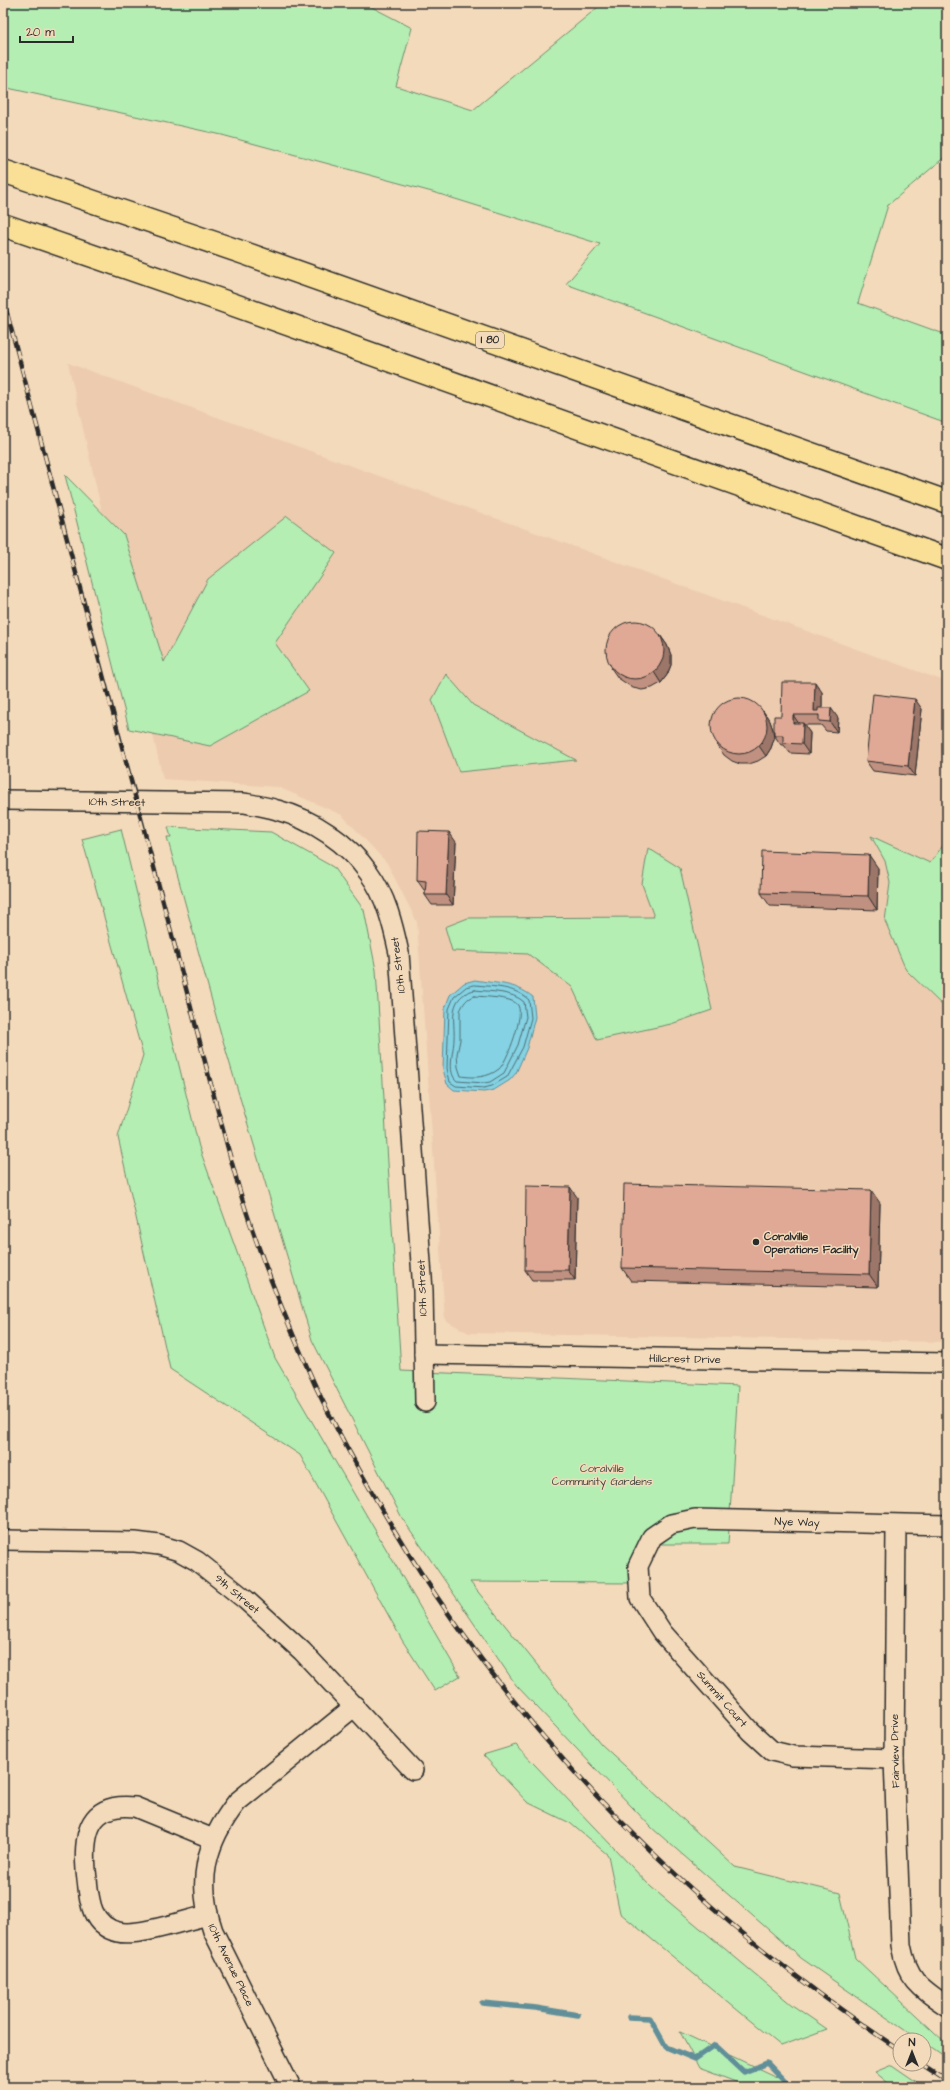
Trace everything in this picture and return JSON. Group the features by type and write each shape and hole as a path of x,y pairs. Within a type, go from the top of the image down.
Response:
{"highway":[{"name":"I 80","path":"3,171 244,253 947,502"},
{"path":"3,225 947,559"}],"street":[{"name":"10th Street","path":"3,800 244,803 278,810 306,820 324,831 352,853 369,873 380,892 392,920 399,953 423,1290 425,1402"},
{"name":"Hillcrest Drive","path":"424,1354 947,1363"},
{"name":"Nye Way","path":"652,1537 671,1524 695,1519 896,1525 947,1525"},
{"name":"Fairview Drive","path":"896,1525 894,1759 901,1945 904,1961 911,1976 921,1989 947,2006"},
{"name":"Summit Court","path":"652,1537 638,1566 640,1598 662,1632 750,1731 772,1751 793,1756 894,1759"},
{"name":"9th Street","path":"3,1540 135,1542 159,1545 179,1551 197,1561 246,1600 302,1651 355,1706 413,1770"},
{"name":"10th Avenue Place","path":"291,2087 213,1931 208,1915 204,1892 205,1872 213,1839 224,1818 237,1802 355,1706"},
{"path":"208,1915 132,1933 118,1932 105,1926 95,1916 89,1904 84,1847 86,1833 92,1822 100,1814 111,1808 123,1806 135,1807 213,1839"}],"shaded area":[{"path":"68,363 947,682 947,724 943,751 947,757 947,1342 469,1333 445,1320 417,922 387,863 342,815 278,787 163,779"}],"green space":[{"path":"3,3 364,3 412,28 396,86 473,110 603,3 947,3 947,155 888,205 858,303 947,335 947,423 566,284 600,244 436,193 222,135 3,87"},
{"path":"65,475 124,535 164,662 208,579 287,516 336,553 275,643 309,691 210,746 129,729"},
{"path":"446,674 473,705 576,760 459,772 432,700"},
{"name":"Coralville Community Gardens","path":"168,827 271,832 333,867 364,910 376,970 401,1371 738,1386 728,1544 659,1544 633,1583 470,1582 601,1744 735,1867 840,1893 855,1958 947,2044 947,2059 932,2049 932,2032 907,2032 801,1958 652,1828 516,1685 402,1518 312,1340 221,1034 167,837 171,837"},
{"path":"121,829 199,1147 275,1358 460,1676 435,1691 402,1640 300,1455 170,1369 118,1137 143,1055 82,839"},
{"path":"871,836 930,863 947,840 947,1010 906,970 885,921 890,883 885,861"},
{"path":"648,848 680,868 712,1010 671,1024 597,1040 572,987 528,954 452,951 445,927 468,918 654,917 642,884"},
{"path":"516,1745 651,1887 792,2005 827,2029 781,2046 620,1913 608,1855 570,1823 527,1802 483,1755"},
{"path":"680,2032 798,2087 749,2087 699,2068"},
{"path":"892,2065 892,2072 902,2072 924,2087 893,2087 875,2072"}],"water":[{"path":"475,980 505,984 526,992 533,997 535,1017 527,1048 516,1073 510,1080 494,1090 484,1092 454,1090 447,1084 443,1069 445,1008 450,995 464,983"}],"building":[{"path":"635,621 646,623 656,629 662,639 664,650 662,661 656,671 646,677 635,679 624,677 614,671 608,661 606,650 608,639 614,629 624,623"},
{"path":"782,682 815,682 814,711 818,711 818,708 831,708 830,722 819,721 819,715 793,715 793,723 803,723 802,744 783,743 783,735 774,735 774,716 781,716"},
{"path":"873,694 915,699 908,766 866,761"},
{"path":"739,698 750,700 759,706 765,715 767,726 765,737 759,746 750,752 739,754 728,752 719,746 713,737 711,726 713,715 719,706 728,700"},
{"path":"418,831 449,832 446,895 425,895 426,881 417,880"},
{"path":"762,851 869,855 868,896 761,893"},
{"name":"Coralville Operations Facility","path":"624,1184 871,1190 869,1274 622,1268"},
{"path":"526,1186 570,1187 568,1270 525,1270"}],"waterway":[{"path":"482,2003 536,2008 578,2015"},
{"path":"629,2017 650,2018 666,2047 695,2059 715,2045 744,2072 767,2063 790,2087"}],"railway":[{"path":"3,298 238,1185 254,1236 273,1286 315,1385 333,1421 393,1528 443,1605 497,1680 555,1750 617,1818 683,1881 752,1941 825,1997 892,2044"},
{"path":"932,2071 947,2081"}],"place":[{"name":"Coralville Operations Facility","path":"756,1242"}]}
